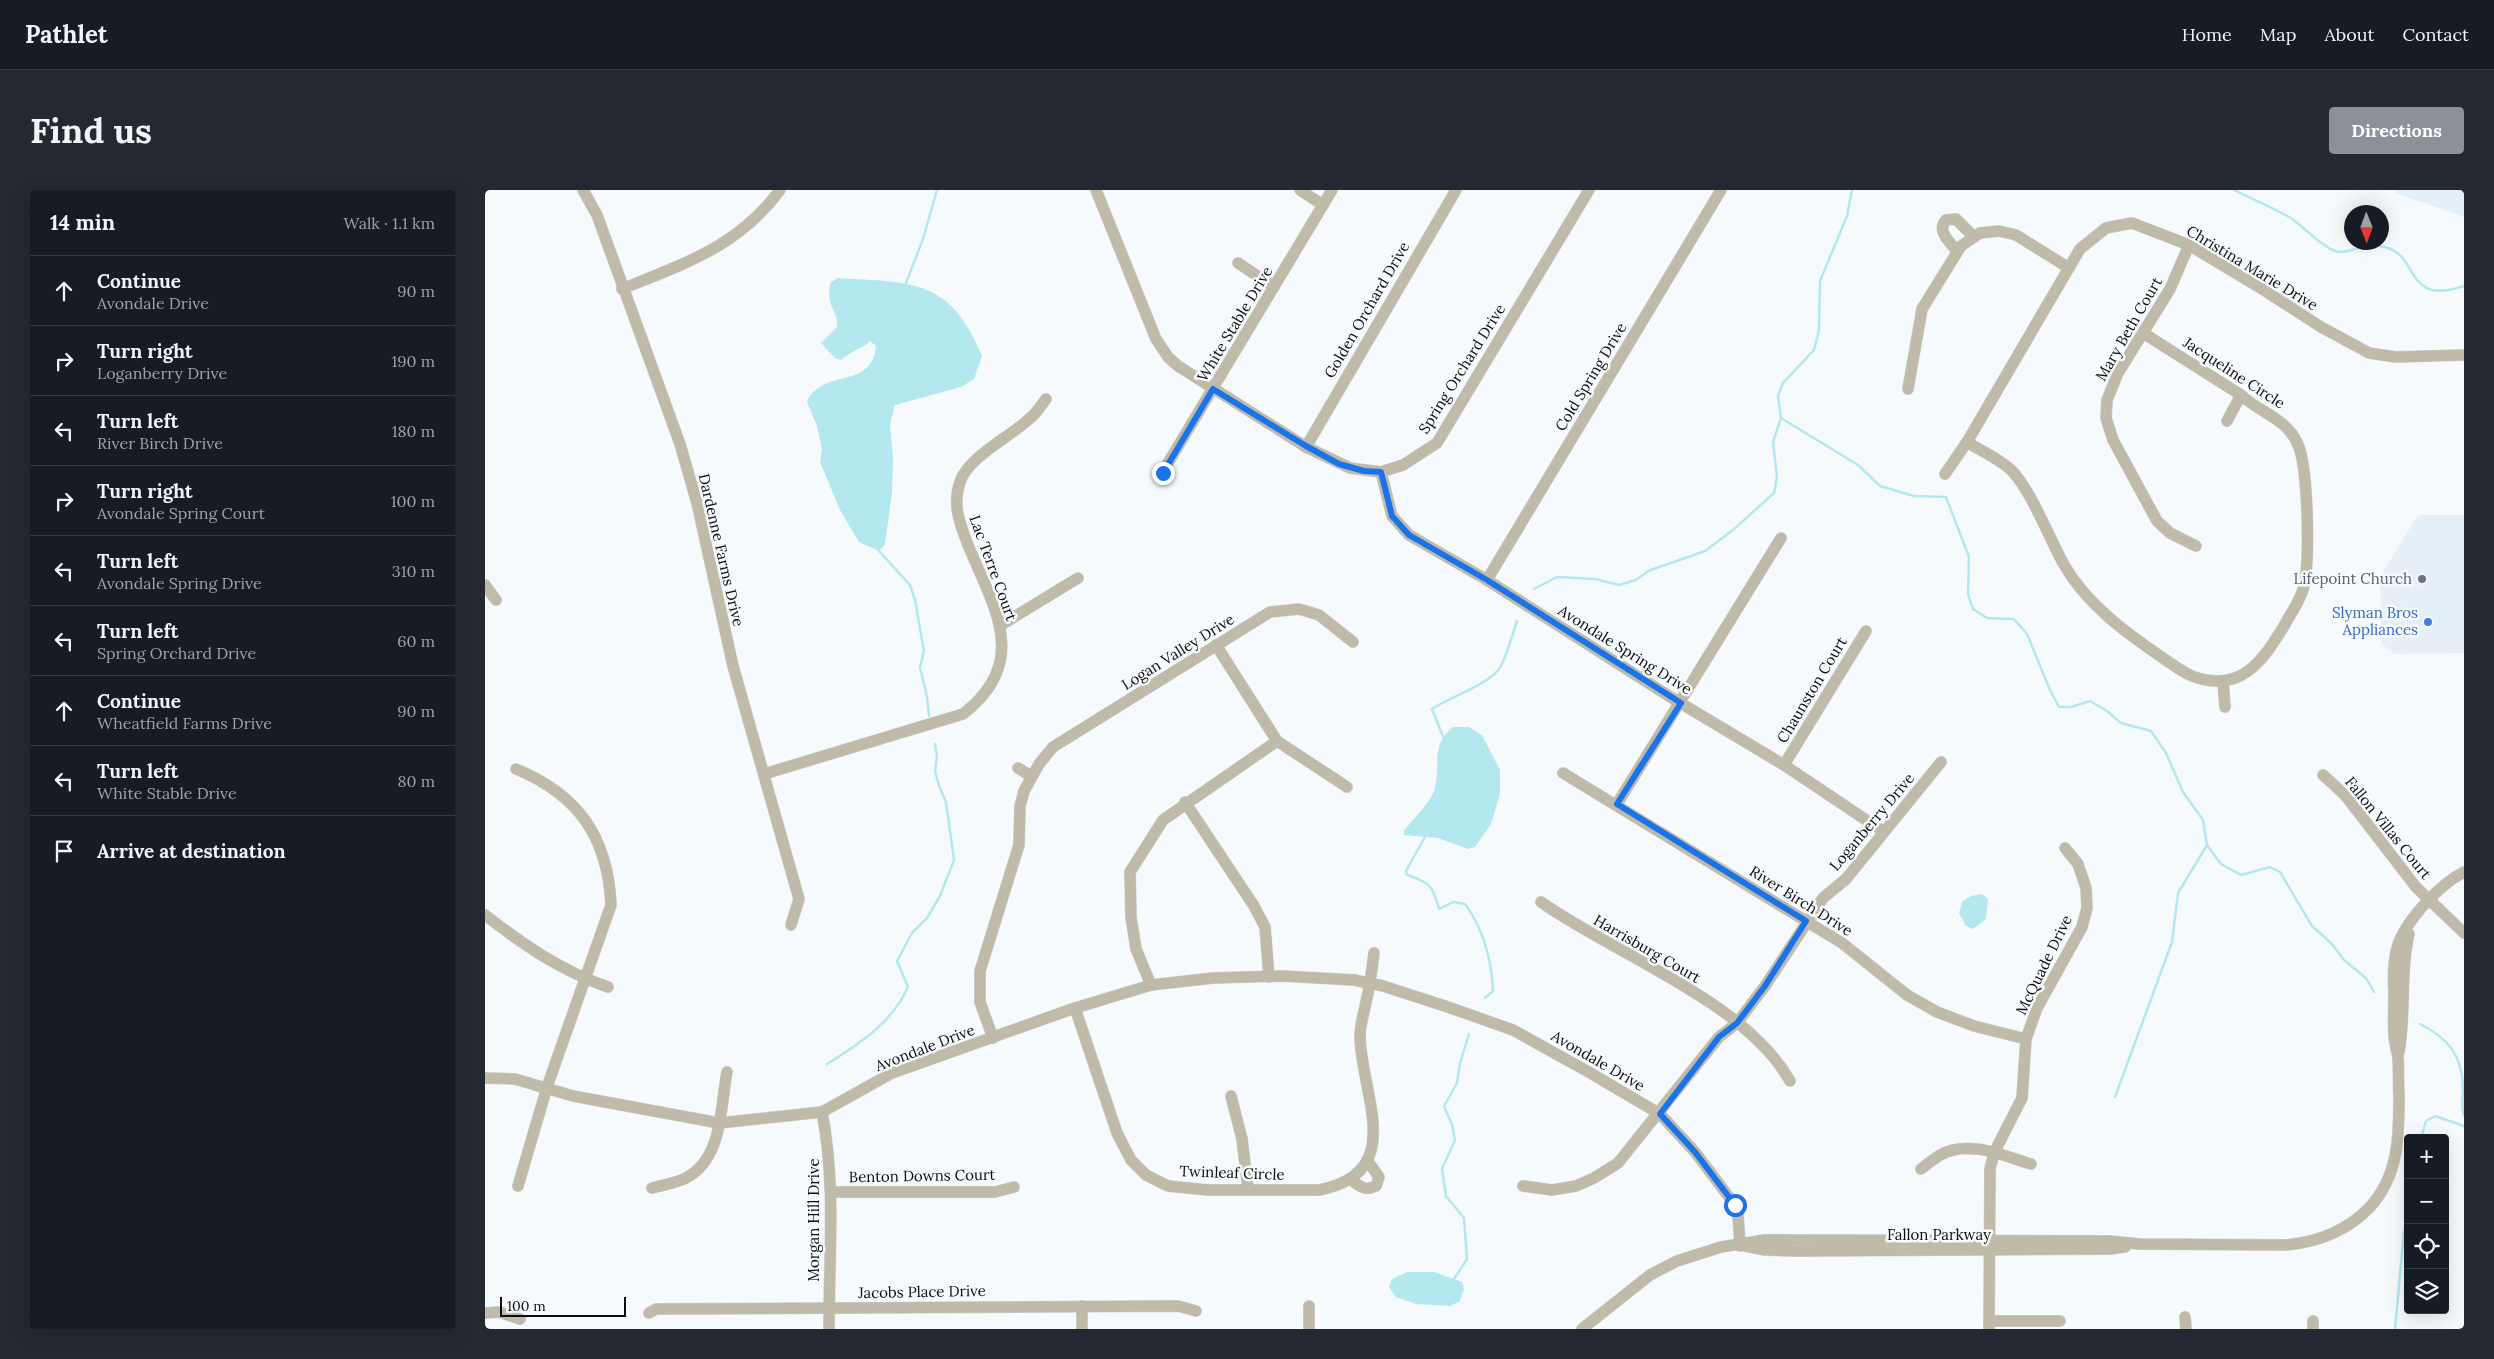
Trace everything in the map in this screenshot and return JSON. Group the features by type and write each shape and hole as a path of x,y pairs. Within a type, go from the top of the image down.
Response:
{"street":[{"name":"Dardenne Farms Drive","path":"583,190 597,216 622,289 659,385 697,503 733,666 799,899 791,925"},
{"path":"622,289 703,255 751,224 780,190"},
{"name":"Spring Orchard Drive","path":"1096,190 1156,339 1168,357 1178,366 1213,389 1306,446 1350,468 1381,472 1403,465 1437,443 1589,190"},
{"path":"1300,190 1323,205"},
{"name":"White Stable Drive","path":"1163,473 1332,190"},
{"name":"Golden Orchard Drive","path":"1306,446 1456,190"},
{"name":"Cold Spring Drive","path":"1487,580 1721,190"},
{"path":"1957,251 1942,232 1942,227 1946,220 1956,218 1974,238"},
{"name":"Christina Marie Drive","path":"1945,474 1967,442 2080,250 2107,228 2119,224 2132,223 2189,245 2321,327 2369,353 2396,357 2464,355"},
{"path":"1908,389 1922,309 1961,246 1980,233 1999,231 2016,235 2069,268"},
{"name":"Mary Beth Court","path":"2189,245 2169,290 2118,373 2107,400 2106,418 2113,440 2157,521 2170,533 2196,546"},
{"path":"1238,263 1274,287"},
{"name":"Jacqueline Circle","path":"1967,442 2012,471 2029,497 2077,585 2129,635 2191,676 2223,681 2235,679 2245,674 2261,661 2295,607 2303,588 2307,567 2303,465 2299,446 2286,426 2143,333"},
{"path":"2227,421 2241,395"},
{"name":"Lac Terre Court","path":"764,774 963,714 979,702 991,687 999,671 1002,655 1001,625 958,518 958,491 960,481 971,465 1032,418 1046,399"},
{"name":"Avondale Spring Drive","path":"1381,472 1389,509 1399,526 1421,543 1487,580 1681,703 1784,765 1884,832"},
{"path":"1617,804 1781,538"},
{"path":"1001,625 1078,578"},
{"path":"485,585 496,600"},
{"name":"Logan Valley Drive","path":"993,1038 980,1002 980,971 1019,846 1019,806 1031,776 1053,747 1270,612 1299,609 1319,615 1353,642"},
{"name":"Chaunston Court","path":"1784,765 1866,631"},
{"path":"1216,645 1277,741 1347,787"},
{"path":"2223,681 2225,707"},
{"path":"1151,985 1136,949 1131,917 1130,872 1163,820 1185,802 1277,741"},
{"name":"Loganberry Drive","path":"1523,1186 1552,1190 1576,1186 1594,1178 1618,1163 1660,1114 1719,1037 1737,1023 1765,986 1806,921 1823,898 1846,879 1941,762"},
{"path":"1018,768 1031,776"},
{"path":"516,769 542,780 560,792 577,808 593,833 603,859 610,880 611,905 547,1087 518,1186"},
{"name":"River Birch Drive","path":"1563,773 1617,804 1806,921 1857,954 1907,994 1937,1012 1974,1026 2026,1039"},
{"name":"Fallon Villas Court","path":"2323,775 2345,794 2416,887 2464,933"},
{"path":"1185,802 1254,906 1265,927 1269,977"},
{"name":"McQuade Drive","path":"1989,1325 1990,1169 1994,1153 2021,1098 2026,1039 2037,1008 2082,927 2087,908 2086,888 2078,864 2065,848"},
{"name":"Fallon Parkway","path":"1582,1329 1650,1275 1702,1251 1740,1246 1772,1250 1990,1245 2110,1249 2139,1244 2305,1243 2325,1238 2349,1226 2378,1198 2389,1180 2395,1161 2399,1137 2398,1058 2402,1037 2403,966 2413,921 2441,888 2464,872"},
{"name":"Harrisburg Court","path":"1541,902 1708,1002 1763,1044 1781,1064 1790,1081"},
{"path":"485,915 545,959 586,979 608,986"},
{"path":"1367,1160 1379,1177 1376,1186 1369,1189 1363,1188 1351,1180 1372,1152 1374,1122 1371,1092 1362,1061 1360,1033 1374,953"},
{"name":"Avondale Drive","path":"485,1078 515,1079 573,1096 719,1123 822,1112 892,1073 1075,1008 1151,985 1213,978 1269,977 1300,977 1370,983 1445,1006 1513,1030 1660,1114 1695,1152 1735,1205 1738,1215 1740,1246"},
{"name":"Twinleaf Circle","path":"1075,1008 1117,1133 1131,1160 1146,1176 1169,1186 1208,1190 1319,1190 1335,1187 1351,1180"},
{"path":"652,1188 684,1179 701,1166 716,1140 727,1072"},
{"path":"1231,1096 1241,1139 1248,1189"},
{"name":"Morgan Hill Drive","path":"822,1112 828,1142 831,1192 829,1329"},
{"path":"1921,1169 1942,1154 1960,1149 1978,1149 2031,1164"},
{"name":"Benton Downs Court","path":"831,1192 995,1192 1014,1187"},
{"path":"1081,1306 1082,1329"},
{"name":"Jacobs Place Drive","path":"649,1313 655,1309 1081,1306 1178,1306 1196,1311"},
{"path":"1309,1306 1309,1329"},
{"path":"485,1313 499,1312 520,1319"},
{"path":"1989,1325 2060,1321"}],"shaded area":[{"path":"2394,190 2464,190 2464,217 2398,194"},
{"path":"2418,515 2464,515 2464,653 2394,654 2382,644 2380,577"}],"water":[{"path":"838,278 908,284 942,298 957,312 970,330 982,356 974,379 961,387 895,405 890,424 893,458 892,492 885,544 879,551 859,542 840,510 820,462 822,450 817,426 807,402 814,391 824,385 866,369 873,360 876,346 870,341 841,360 835,358 821,343 837,327 837,321 830,302 829,290 831,282"},
{"path":"1453,727 1469,727 1482,735 1500,770 1500,794 1491,824 1475,847 1468,849 1438,838 1404,835 1404,831 1432,796 1436,782 1437,757 1441,742"},
{"path":"1982,894 1988,899 1986,919 1973,929 1966,926 1959,913 1962,902 1971,896"},
{"path":"1407,1272 1434,1272 1462,1282 1464,1289 1460,1301 1450,1306 1416,1304 1396,1297 1389,1287 1392,1279"}],"waterway":[{"path":"906,283 923,239 937,190"},
{"path":"1534,589 1557,577 1595,579 1619,585 1636,580 1648,571 1705,551 1733,530 1774,493 1777,477 1773,442 1781,418 1778,396 1783,383 1814,350 1819,330 1820,281 1847,216 1852,190"},
{"path":"2234,190 2289,217 2324,245 2335,251 2347,251 2367,246 2386,247 2398,253 2416,278 2432,290 2445,291 2464,286"},
{"path":"1781,418 1858,465 1880,486 1914,496 1946,497 1969,557 1968,594 1973,609 1987,618 2014,619 2027,634 2059,707 2071,707 2090,701 2107,711 2121,723 2151,731 2166,753 2183,792 2203,820 2207,845 2221,864 2241,875 2270,867 2280,872 2312,926 2332,944 2344,960 2366,978 2374,992"},
{"path":"879,551 910,585 915,600 924,651 920,667 929,716"},
{"path":"1444,739 1432,709 1489,679 1496,673 1508,649 1517,621"},
{"path":"827,1064 873,1032 884,1022 901,1000 908,987 897,961 912,933 927,918 940,896 954,860 946,802 935,771 937,757 935,744"},
{"path":"1426,835 1406,871 1407,875 1421,880 1429,886 1435,895 1439,909 1453,902 1465,904 1471,913 1482,934 1491,968 1493,991 1485,998"},
{"path":"2115,1097 2172,942 2178,893 2207,845"},
{"path":"2420,1024 2439,1035 2452,1049 2457,1058 2462,1077 2464,1116"},
{"path":"1454,1279 1467,1259 1464,1218 1446,1196 1442,1169 1455,1140 1452,1125 1444,1106 1457,1083 1460,1063 1469,1034"},
{"path":"2422,1134 2426,1121 2435,1116 2464,1126"},
{"path":"2395,1329 2404,1231"}],"place":[{"name":"Lifepoint Church","path":"2422,579"},
{"name":"Slyman Bros Appliances","path":"2428,622"}],"route":[{"path":"1163,473 1213,389 1339,464 1364,471 1381,472 1392,516 1409,535 1487,580 1681,703 1617,804 1806,921 1765,986 1737,1023 1719,1037 1660,1114 1695,1152 1735,1205"}]}
